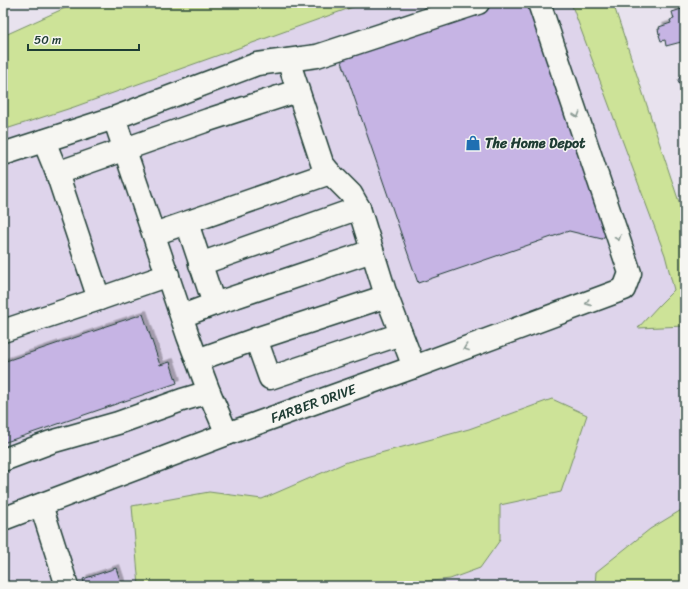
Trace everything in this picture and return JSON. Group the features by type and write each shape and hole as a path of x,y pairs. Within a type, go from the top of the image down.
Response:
{"street":[{"path":"3,154 114,118 257,64 318,56 478,3"},
{"name":"FARBER DRIVE","path":"3,520 227,434 414,367 624,289 630,273 539,3"},
{"path":"288,60 322,163 351,194 359,208 387,296 414,367"},
{"path":"57,173 208,120 297,91"},
{"path":"114,118 197,360 227,434"},
{"path":"44,141 57,173 99,299"},
{"path":"154,234 330,173"},
{"path":"200,264 359,208"},
{"path":"187,223 214,304"},
{"path":"182,316 372,251"},
{"path":"3,331 168,275"},
{"path":"197,360 387,296"},
{"path":"256,339 270,378 401,334"},
{"path":"3,460 51,442 118,423 209,392"},
{"path":"41,505 67,586"}],"shaded area":[{"path":"322,3 581,3 685,284 685,586 3,586 3,107"}],"green space":[{"path":"76,3 364,3 74,107 3,130 3,36"},
{"path":"571,3 613,3 685,220 685,326 638,328 674,290 665,255"},
{"path":"552,399 587,415 561,492 500,505 500,540 480,568 450,579 405,584 402,586 139,586 132,506 209,492 262,499 347,462 469,429"},
{"path":"683,509 685,510 685,586 595,586 596,572 650,529"}],"building":[{"name":"The Home Depot","path":"495,3 528,3 606,234 602,239 569,231 418,283 340,56"},
{"path":"685,8 685,41 666,46 665,40 661,41 658,29 660,29 659,27 671,23 670,20 674,19 672,12"},
{"path":"685,76 685,84 680,86 678,80 680,77"},
{"path":"143,314 160,365 170,362 177,383 3,443 3,362"},
{"path":"116,568 122,586 85,586 83,579"}],"place":[{"name":"The Home Depot","path":"473,143"}]}
